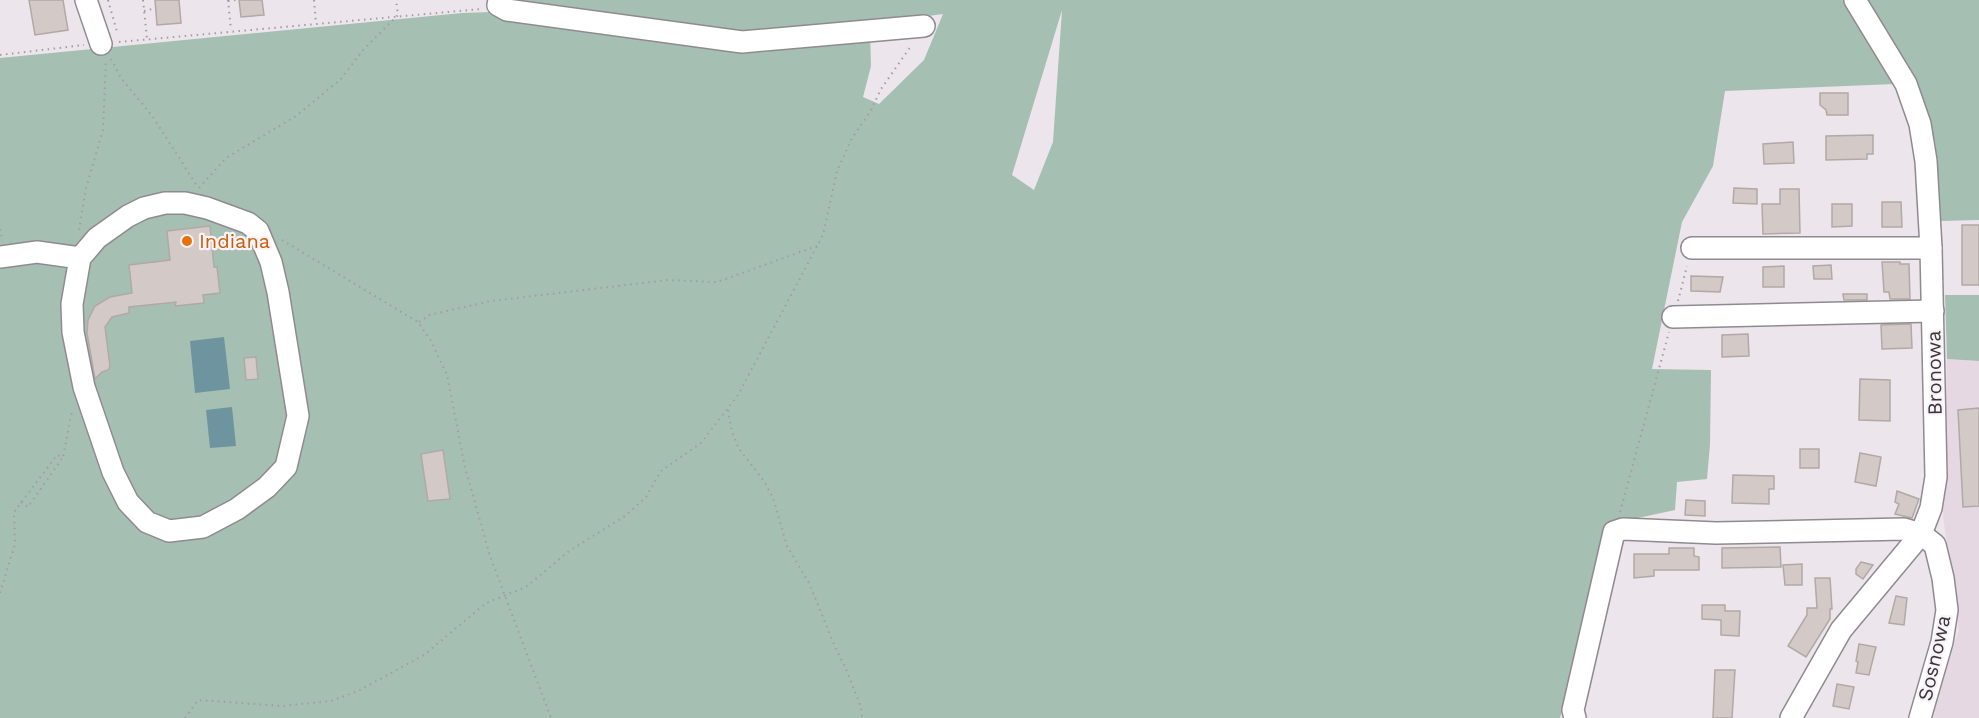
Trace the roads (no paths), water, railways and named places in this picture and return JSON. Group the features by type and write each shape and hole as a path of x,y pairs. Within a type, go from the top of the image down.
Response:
{"street":[{"path":"86,0 110,43"},
{"name":"Bronowa","path":"1791,718 1841,630 1921,534 1931,508 1936,477 1931,248 1926,161 1920,124 1906,84 1855,0"},
{"path":"499,2 507,10 516,12 742,42 924,26"},
{"path":"165,203 185,203 207,208 248,223 258,231 271,262 278,292 298,416 286,467 267,487 237,509 203,527 169,531 147,522 128,502 113,472 84,387 73,332 72,304 80,258 97,238 128,216 144,208 165,203"},
{"path":"1692,248 1931,248"},
{"path":"0,256 37,252 80,258"},
{"path":"1673,317 1933,311"},
{"path":"1575,718 1573,710 1614,532 1623,529 1716,533 1904,529 1921,534"},
{"name":"Sosnowa","path":"1920,718 1942,642 1947,610 1943,578 1935,545 1921,534"}],"water":[{"path":"224,337 230,389 195,393 190,341"},
{"path":"232,407 236,446 210,448 206,410"}],"place":[{"name":"Indiana","path":"187,241"}]}
